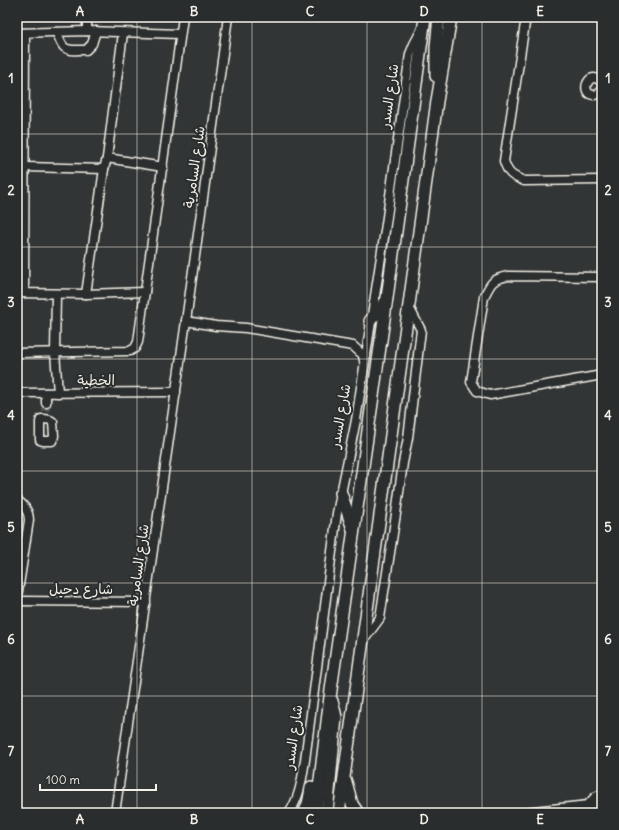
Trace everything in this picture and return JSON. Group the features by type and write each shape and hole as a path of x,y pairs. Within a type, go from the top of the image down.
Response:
{"main road":[{"path":"437,101 436,60 439,17"},
{"path":"339,813 437,101 451,17"},
{"name":"شارع السدر","path":"316,813 330,697 425,21"},
{"path":"369,327 387,298"},
{"path":"341,493 354,532"},
{"path":"304,813 309,800 323,712 330,697"},
{"path":"327,813 336,717 330,697"},
{"path":"344,777 352,804 358,813"},
{"path":"529,813 602,805"},
{"path":"551,813 562,809"}],"street":[{"path":"87,17 87,31"},
{"path":"17,352 130,351 135,348 138,342 183,17"},
{"name":"شارع السامرية","path":"115,813 176,392 228,17"},
{"path":"526,17 504,161 506,170 514,177 524,181 602,180"},
{"name":"شارع السدر","path":"289,813 296,803 305,760 337,513 356,420 410,54 425,21"},
{"path":"57,32 60,43 69,50 86,50 92,44 96,31"},
{"path":"145,292 21,294 21,33 96,31 180,34"},
{"path":"86,294 104,169 107,158 123,33"},
{"path":"602,83 595,78 591,79 586,86 587,90 592,95 596,95 602,90"},
{"path":"107,158 163,166"},
{"path":"22,162 104,169"},
{"path":"602,277 508,276 496,279 489,286 484,297 471,382 477,391 490,395 602,375"},
{"path":"56,294 55,352 58,392"},
{"path":"363,642 380,618 408,438 422,330 409,307"},
{"path":"186,321 216,326 246,328 353,346 363,355 364,361"},
{"path":"353,346 364,340 369,327"},
{"name":"الخطية","path":"17,393 176,392"},
{"path":"46,393 46,411"},
{"path":"17,500 29,514 17,598"},
{"name":"شارع دحيل","path":"17,601 146,602"},
{"path":"587,806 595,797 602,794"}],"tunnel":[{"path":"46,403 46,411"}]}
